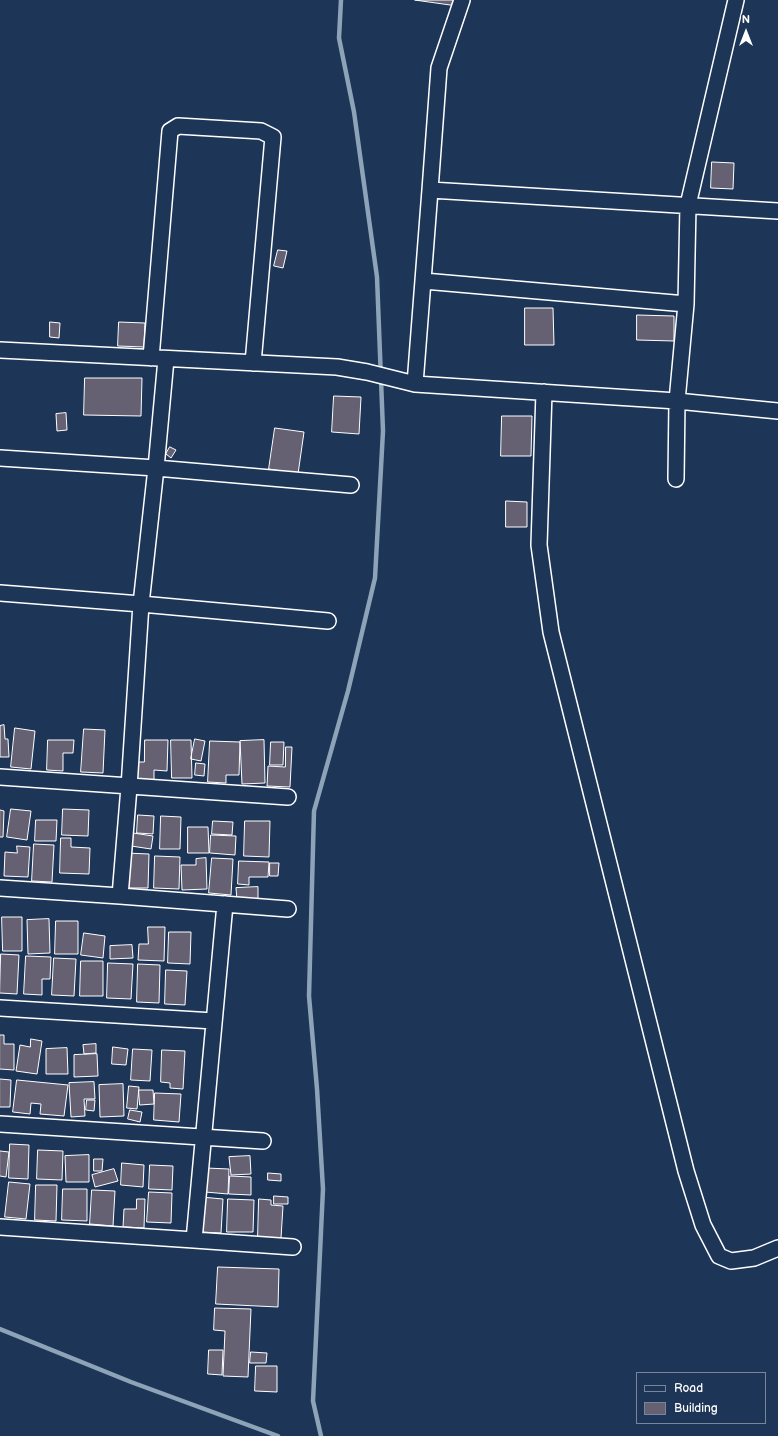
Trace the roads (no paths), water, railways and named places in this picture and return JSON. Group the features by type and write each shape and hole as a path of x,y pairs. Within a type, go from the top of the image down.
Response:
{"street":[{"path":"415,384 439,68 462,0"},
{"path":"676,479 677,401 686,304 688,205 736,0"},
{"path":"120,896 141,604 156,468 158,358 170,131 178,126 261,131 273,137 253,363"},
{"path":"430,190 778,210"},
{"path":"424,281 686,304"},
{"path":"0,350 337,367 367,372 415,384 677,401 778,411"},
{"path":"544,392 539,545 551,632 686,1171 703,1225 719,1256 731,1262 754,1258 778,1248"},
{"path":"0,458 156,468 351,485"},
{"path":"0,593 328,621"},
{"path":"0,777 288,797"},
{"path":"0,888 288,909"},
{"path":"194,1240 225,904"},
{"path":"0,1008 214,1022"},
{"path":"0,1124 263,1141"},
{"path":"0,1227 293,1247"}],"waterway":[{"path":"321,1436 313,1401 323,1189 317,1089 309,996 314,811 348,691 375,578 383,431 377,277 354,112 339,38 341,0"},
{"path":"0,1329 131,1382 278,1436"}]}
